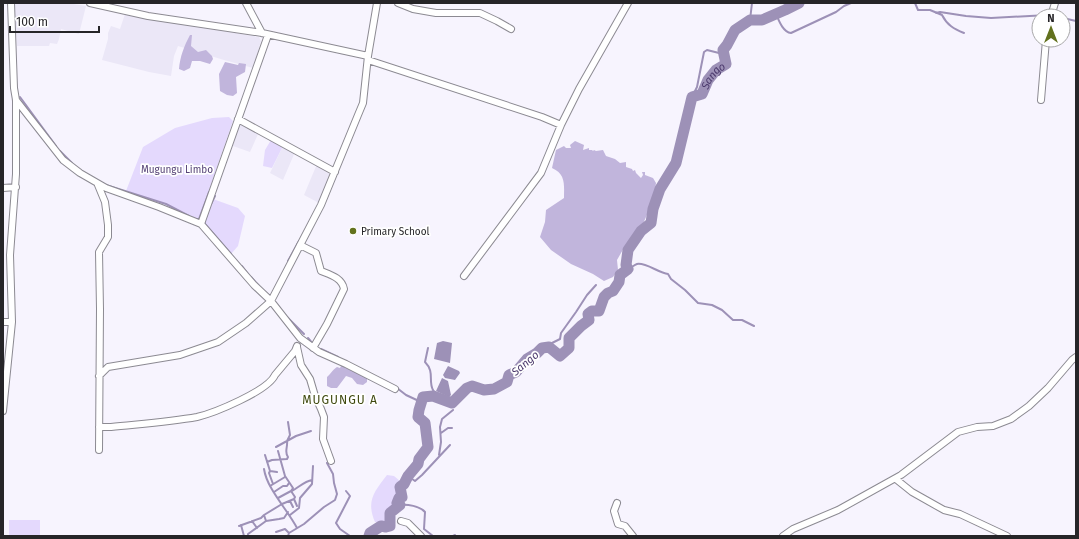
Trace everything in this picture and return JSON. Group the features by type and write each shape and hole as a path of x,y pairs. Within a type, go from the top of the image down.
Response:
{"street":[{"path":"3,411 12,322 10,254 16,187 16,100 14,88 11,3"},
{"path":"90,3 148,16 265,34 368,58 562,125"},
{"path":"201,224 238,119 265,34 246,3"},
{"path":"99,358 101,364 108,367 180,355 218,342 246,323 271,301 321,205 362,102 377,3"},
{"path":"398,3 413,9 436,13 480,13 511,29"},
{"path":"464,276 541,173 579,89 628,3"},
{"path":"1041,100 1045,48"},
{"path":"16,100 63,160 80,173 98,185 160,207 201,224 254,285 271,301 300,338 319,352 395,389"},
{"path":"238,119 335,172"},
{"path":"98,185 105,202 108,224 108,238 99,252 99,450"},
{"path":"3,188 16,187"},
{"path":"300,245 316,253 321,270 340,280 343,284 344,290 313,348"},
{"path":"3,322 12,322"},
{"path":"99,427 111,427 198,416 217,410 261,390 273,380 275,375 294,351 300,338"},
{"path":"297,346 301,365 310,379 315,396 322,409 324,417 323,439 330,461"},
{"path":"783,536 793,529 838,510 901,476 958,432 977,427 993,426 1011,420 1048,388 1072,360 1076,358"},
{"path":"99,376 108,367"},
{"path":"897,480 912,492 944,510 960,514 1007,536"},
{"path":"618,503 614,511 618,524 625,526 633,536"},
{"path":"401,521 408,523 421,536"}],"shaded area":[{"path":"14,3 67,3 86,6 79,34 61,29 57,44 50,43 49,46 17,46"},
{"path":"125,14 259,37 261,41 253,68 178,46 174,56 171,76 102,60 111,26 120,29"},
{"path":"190,35 192,35 191,46 198,52 206,50 213,59 210,64 200,61 192,61 190,68 184,71 179,69 183,52"},
{"path":"225,62 238,65 239,63 246,64 245,72 236,77 237,93 233,96 227,95 220,91 219,74"},
{"path":"240,124 259,132 250,152 233,146"},
{"path":"575,141 584,145 583,150 589,148 589,150 593,151 603,150 606,156 615,159 620,163 626,162 626,167 632,169 633,171 635,170 641,178 643,175 642,172 645,172 645,175 653,178 656,183 655,190 658,190 642,226 625,246 617,260 618,270 613,277 604,281 571,264 551,250 540,237 545,222 546,210 564,198 564,184 562,177 557,170 552,168 556,150 564,146 566,148 571,148 570,145"},
{"path":"283,146 295,152 283,180 270,173"},
{"path":"317,164 332,172 319,203 304,195"},
{"path":"443,341 452,343 450,363 434,359 437,343"},
{"path":"342,364 367,377 367,382 363,385 357,384 352,378 346,376 337,388 327,386 327,377 335,368 340,368"},
{"path":"448,366 459,371 460,373 455,380 445,378 443,375"},
{"path":"442,378 448,381 451,395 449,397 436,391"}],"green space":[{"name":"Mugungu Limbo","path":"229,117 233,121 199,219 196,219 166,204 126,191 143,147 175,128 212,118"},
{"path":"271,140 283,146 272,168 263,166 265,150"},
{"path":"213,199 238,208 245,216 238,246 231,254 205,224 204,220"},
{"path":"387,475 394,476 400,481 398,485 399,494 385,523 375,522 372,515 371,502 375,492"},
{"path":"9,520 40,520 40,536 9,536"}],"waterway":[{"path":"750,20 752,3"},
{"name":"Sango","path":"369,536 370,533 381,526 390,526 390,513 400,505 397,503 399,498 402,497 400,487 404,484 428,447 425,423 418,417 423,397 433,396 452,403 467,388 472,386 484,390 494,389 507,382 509,375 516,372 527,359 542,348 549,347 560,356 569,348 569,338 589,320 588,314 592,311 599,311 604,297 613,291 619,282 620,275 628,269 626,265 628,250 641,231 651,223 653,209 660,189 676,163 692,97 702,94 708,80 716,70 726,64 723,50 735,30 750,20 762,20 799,3"},
{"path":"776,14 786,31 791,33 836,12 851,3"},
{"path":"915,3 918,10 930,10 942,15 951,26 964,33"},
{"path":"936,13 940,12 991,18 1031,16"},
{"path":"1071,20 1076,21"},
{"path":"692,97 697,87 704,52 707,50 723,54"},
{"path":"20,97 56,146"},
{"path":"60,151 72,163"},
{"path":"106,185 166,204 189,216"},
{"path":"195,219 199,219 209,192"},
{"path":"211,204 215,196"},
{"path":"204,221 231,254"},
{"path":"288,261 299,241"},
{"path":"628,269 636,264 640,264 668,274 671,279 698,303 712,305 722,310 733,320 742,320 754,326"},
{"path":"242,266 248,274"},
{"path":"251,277 259,286"},
{"path":"547,347 560,339 561,333 587,295 596,285"},
{"path":"287,317 304,334"},
{"path":"308,338 313,344"},
{"path":"428,348 425,362 430,369 432,387 435,393 443,400"},
{"path":"321,349 338,357"},
{"path":"397,388 406,395 421,402"},
{"path":"439,455 441,442 440,427 442,419 453,410"},
{"path":"267,462 272,460 287,459 287,441 290,435 288,422"},
{"path":"441,433 448,428 452,428"},
{"path":"276,447 296,436 311,431"},
{"path":"408,476 415,481 450,445"},
{"path":"278,451 285,476 293,488 291,491"},
{"path":"265,455 273,484"},
{"path":"288,536 289,533 304,524 335,500 337,494 333,474 327,463"},
{"path":"290,515 299,508 300,498 312,484 313,466"},
{"path":"264,469 269,484 297,528"},
{"path":"270,471 277,472"},
{"path":"270,486 285,477"},
{"path":"292,491 304,483 312,480"},
{"path":"274,492 283,486 287,486 289,483"},
{"path":"278,498 291,491 295,497 294,499 297,506"},
{"path":"346,491 350,496 336,523 340,529 350,536"},
{"path":"264,515 282,504 294,499"},
{"path":"290,501 293,507"},
{"path":"400,505 413,506 423,510 425,512 424,529 433,536"},
{"path":"248,536 248,534 266,521 284,518 288,512"},
{"path":"239,526 261,518 264,515 266,521"},
{"path":"252,521 257,528"},
{"path":"241,525 244,536"},
{"path":"276,532 285,529 289,533"}],"place":[{"name":"Primary School","path":"353,231"}],"district":[{"name":"MUGUNGU A","path":"340,400"}]}
